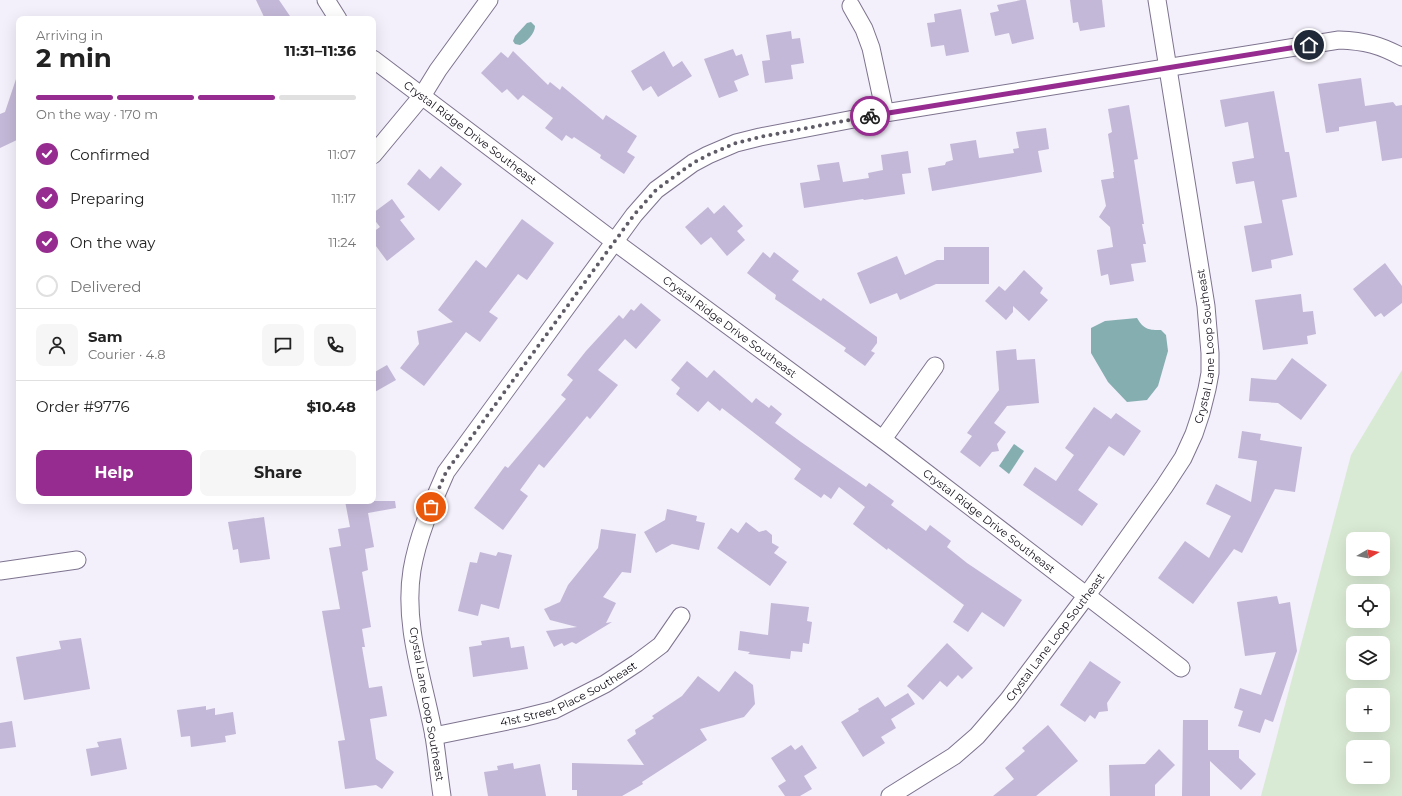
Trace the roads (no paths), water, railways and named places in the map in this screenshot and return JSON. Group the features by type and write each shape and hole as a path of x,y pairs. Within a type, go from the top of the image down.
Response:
{"street":[{"path":"326,0 336,16"},
{"path":"376,151 422,96 438,70 489,0"},
{"path":"1157,0 1168,68 1339,40 1358,41 1375,45 1402,57"},
{"path":"851,6 864,29 871,48 885,113"},
{"name":"Crystal Ridge Drive Southeast","path":"376,60 614,242 882,440 1182,668"},
{"name":"Crystal Lane Loop Southeast","path":"442,796 434,736 415,647 410,598 412,570 426,519 446,472 634,215 656,190 693,163 708,155 736,143 760,137 885,113 1168,68 1206,306 1210,353 1209,379 1201,413 1183,458 1164,488 1087,595 1008,700 977,736 954,756 890,796"},
{"path":"882,440 935,366"},
{"path":"0,571 77,560"},
{"name":"41st Street Place Southeast","path":"434,736 554,710 605,684 637,664 661,645 681,616"}]}
